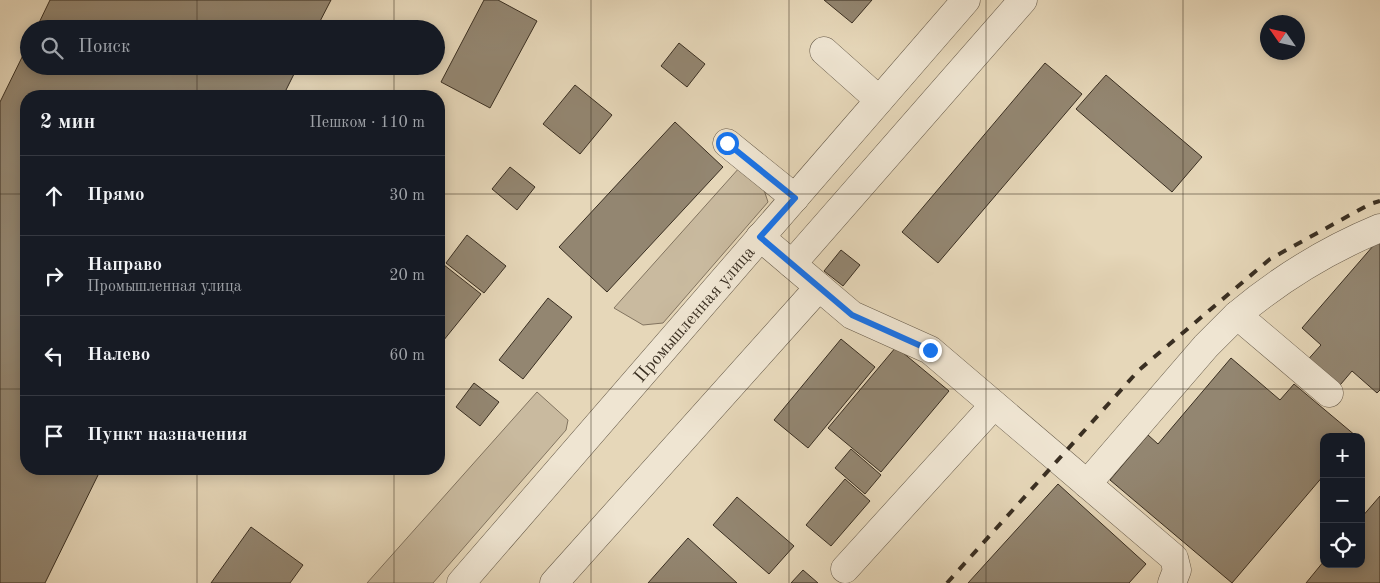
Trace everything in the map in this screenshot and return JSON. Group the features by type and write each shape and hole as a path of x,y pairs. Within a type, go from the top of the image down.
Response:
{"street":[{"name":"Промышленная улица","path":"461,583 966,0"},
{"path":"792,264 1023,0"},
{"path":"824,51 879,100"},
{"path":"727,143 795,198"},
{"path":"1087,484 1206,346 1237,315 1261,295 1323,254 1380,228"},
{"path":"760,237 852,315 930,350 1174,558 1177,570 1172,583"},
{"path":"554,583 819,287"},
{"path":"1237,315 1329,393"},
{"path":"845,570 994,405"}],"shaded area":[{"path":"740,167 764,190 768,202 663,323 643,325 614,308"},
{"path":"537,392 568,420 566,430 433,583 367,583"}],"building":[{"path":"50,0 331,0 321,20 40,20"},
{"path":"484,0 498,0 537,21 490,108 441,82"},
{"path":"824,0 872,0 852,23"},
{"path":"679,43 705,64 687,87 661,66"},
{"path":"20,61 20,75 294,75 286,90 20,90 20,475 98,475 45,583 0,583 0,102"},
{"path":"1045,63 1082,94 938,263 902,232"},
{"path":"1106,75 1202,157 1172,192 1076,109"},
{"path":"575,85 612,115 580,154 543,124"},
{"path":"675,122 723,167 607,292 559,247"},
{"path":"510,167 535,187 517,210 492,189"},
{"path":"467,235 506,266 484,293 446,263"},
{"path":"1380,238 1380,390 1377,393 1352,371 1335,391 1304,364 1321,345 1302,328"},
{"path":"841,250 860,265 843,286 824,271"},
{"path":"445,266 481,294 445,339"},
{"path":"548,298 572,317 523,379 499,360"},
{"path":"841,339 875,367 808,448 774,420"},
{"path":"896,347 949,391 881,472 828,428"},
{"path":"1231,358 1280,400 1294,384 1352,433 1320,433 1320,480 1232,583 1110,480 1148,435 1158,444"},
{"path":"474,383 499,402 480,426 456,407"},
{"path":"851,449 881,475 865,494 835,468"},
{"path":"845,479 870,501 831,546 806,525"},
{"path":"1058,484 1146,564 1129,583 968,583"},
{"path":"1380,496 1380,583 1306,583 1320,566 1320,568 1365,568 1365,513"},
{"path":"737,497 794,546 769,574 713,525"},
{"path":"251,527 303,565 290,583 211,583"},
{"path":"688,538 737,583 648,583"},
{"path":"803,570 818,583 791,583"}],"railway":[{"path":"947,583 1139,370 1270,259 1370,204 1380,201"}],"route":[{"path":"727,143 795,198 760,237 852,315 930,350"}]}
